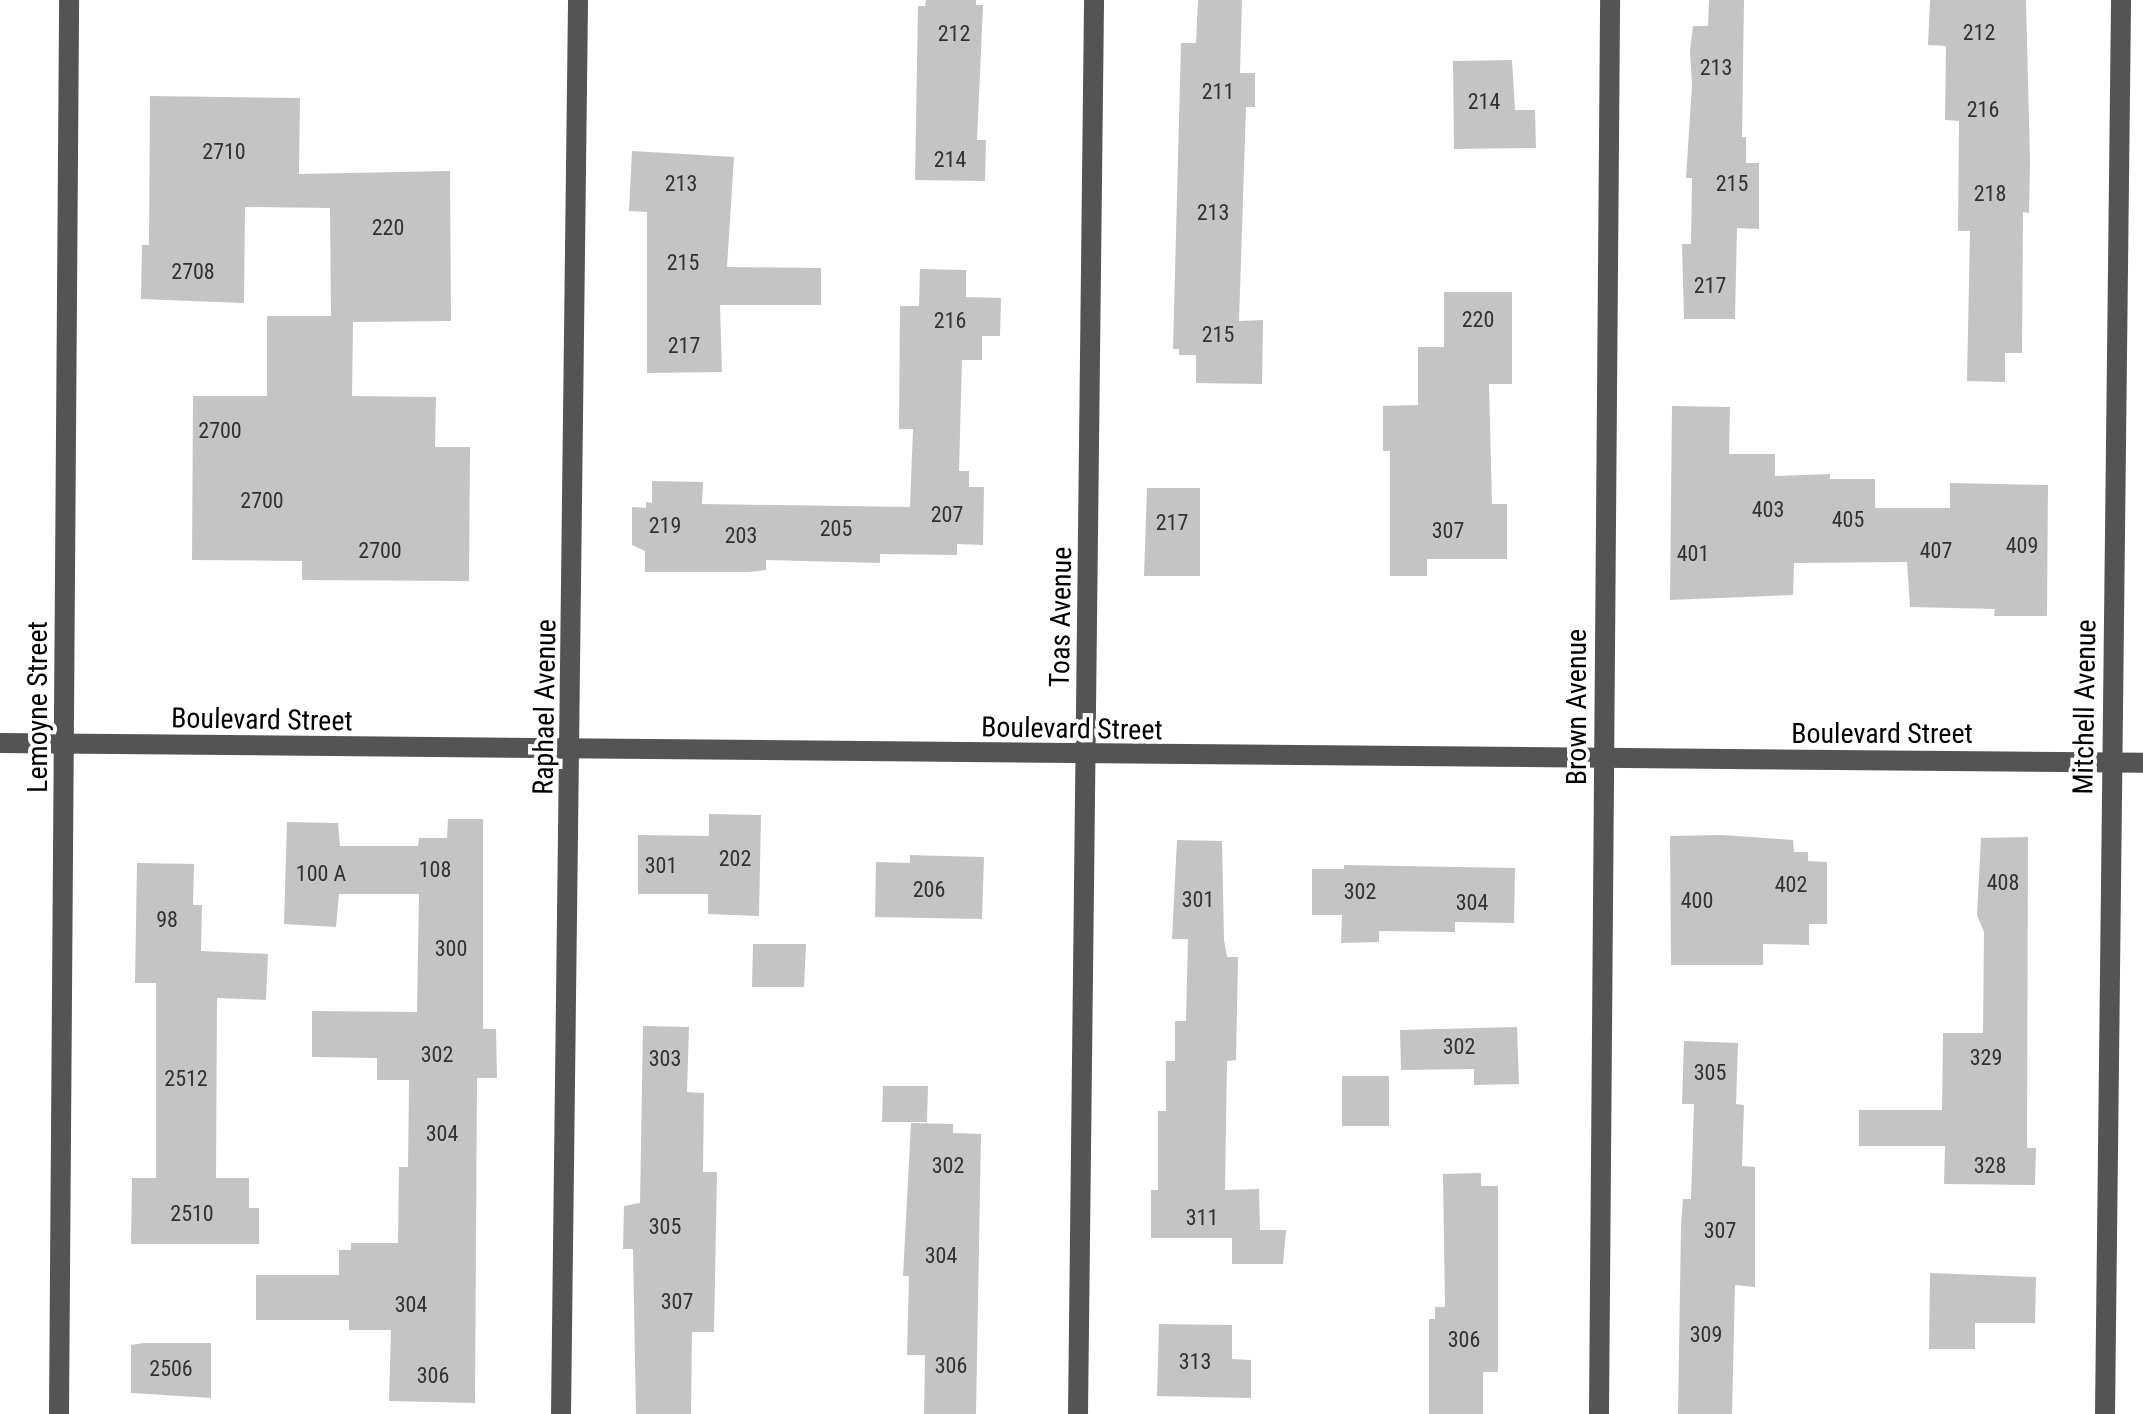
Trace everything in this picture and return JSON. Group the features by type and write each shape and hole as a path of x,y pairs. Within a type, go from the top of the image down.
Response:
{"street":[{"name":"Lemoyne Street","path":"58,1414 70,0"},
{"name":"Raphael Avenue","path":"561,1414 572,751 578,0"},
{"name":"Toas Avenue","path":"1078,1414 1094,0"},
{"name":"Brown Avenue","path":"1599,1414 1610,0"},
{"name":"Mitchell Avenue","path":"2105,1414 2121,0"},
{"name":"Boulevard Street","path":"0,743 1604,761 2143,762"}],"building":[{"path":"926,0 976,0 976,5 983,5 977,140 986,140 985,181 915,180 918,6 925,6"},
{"path":"1198,0 1242,0 1240,73 1255,73 1255,107 1246,107 1239,321 1263,320 1262,384 1196,383 1196,355 1179,355 1179,349 1173,349 1181,43 1196,43"},
{"path":"1709,0 1744,0 1742,137 1746,137 1746,163 1759,163 1759,229 1737,228 1735,319 1684,319 1682,244 1691,244 1692,178 1686,178 1692,85 1690,51 1693,26 1708,26"},
{"path":"1930,0 2026,0 2030,161 2029,213 2023,212 2022,353 2005,353 2005,382 1967,381 1970,231 1958,231 1959,121 1945,120 1946,46 1928,45"},
{"path":"1512,60 1515,110 1535,110 1536,148 1454,149 1453,61"},
{"path":"150,96 300,98 299,174 450,171 451,321 353,322 352,396 436,397 435,447 470,447 469,581 302,580 302,561 192,560 193,396 267,396 267,316 331,316 330,208 245,207 244,303 141,299 142,245 149,245"},
{"path":"632,151 734,157 727,267 821,268 821,305 720,305 722,372 647,373 647,212 629,211"},
{"path":"920,269 966,270 966,297 1001,298 1000,336 982,336 982,360 962,360 959,471 969,471 969,487 984,487 983,545 957,544 957,555 880,554 880,563 766,560 766,570 748,572 645,572 645,551 632,545 632,507 646,508 646,502 652,503 652,481 703,482 702,504 910,507 913,429 899,429 900,306 919,306"},
{"path":"1444,292 1512,292 1512,384 1489,384 1492,504 1507,504 1507,559 1427,559 1427,576 1390,576 1390,451 1383,451 1383,406 1418,405 1418,347 1444,347"},
{"path":"1672,406 1730,407 1729,454 1775,454 1775,476 1830,474 1830,479 1875,479 1875,508 1950,508 1950,483 2048,485 2047,616 1994,616 1995,609 1910,607 1907,562 1794,563 1793,595 1670,600"},
{"path":"1147,488 1200,488 1200,576 1144,576"},
{"path":"709,814 761,815 759,916 708,914 708,894 638,894 638,835 709,836"},
{"path":"448,819 483,819 483,1029 496,1029 497,1078 477,1078 475,1403 389,1401 391,1330 349,1330 349,1320 256,1320 256,1275 339,1275 339,1250 351,1250 351,1243 398,1243 399,1167 408,1167 409,1080 377,1080 377,1058 312,1057 312,1011 417,1012 419,894 339,894 336,927 284,924 287,822 338,823 340,846 418,846 419,838 447,838"},
{"path":"1670,836 1793,840 1794,852 1808,852 1808,861 1827,862 1827,924 1809,924 1809,945 1763,944 1763,965 1671,965"},
{"path":"2028,837 2027,1148 2036,1148 2035,1185 1944,1184 1945,1146 1859,1146 1859,1110 1942,1110 1943,1033 1983,1033 1984,932 1977,915 1981,838"},
{"path":"1177,840 1222,841 1224,940 1227,957 1238,957 1236,1060 1227,1061 1225,1190 1259,1189 1260,1230 1286,1230 1283,1264 1232,1264 1232,1238 1151,1238 1151,1190 1158,1190 1158,1111 1166,1111 1166,1061 1175,1061 1175,1021 1186,1021 1188,939 1172,939"},
{"path":"910,855 984,857 982,919 875,917 876,862 910,863"},
{"path":"137,863 194,864 193,905 202,905 201,951 268,954 266,1000 217,998 216,1178 249,1178 249,1208 259,1208 259,1244 131,1244 132,1178 156,1178 156,983 135,983"},
{"path":"1344,865 1515,868 1514,923 1455,922 1455,932 1379,931 1379,942 1341,943 1342,915 1312,915 1312,869 1344,869"},
{"path":"753,944 806,944 804,987 752,987"},
{"path":"643,1026 689,1027 687,1092 704,1093 703,1172 717,1172 714,1332 692,1332 691,1414 636,1414 633,1249 623,1249 624,1206 640,1203"},
{"path":"1517,1027 1519,1084 1474,1085 1474,1069 1401,1070 1400,1030"},
{"path":"1684,1041 1738,1043 1736,1104 1744,1105 1742,1166 1755,1167 1755,1287 1735,1285 1732,1414 1678,1414 1681,1225 1683,1199 1691,1199 1694,1104 1682,1104"},
{"path":"1342,1076 1389,1076 1389,1126 1342,1126"},
{"path":"883,1086 928,1086 927,1122 882,1122"},
{"path":"911,1123 953,1124 953,1133 981,1134 976,1414 924,1414 925,1355 907,1355 909,1276 903,1276"},
{"path":"1481,1173 1481,1186 1498,1186 1498,1372 1483,1372 1483,1414 1429,1414 1429,1319 1435,1319 1435,1307 1445,1307 1443,1174"},
{"path":"1930,1273 2036,1277 2035,1323 1975,1323 1975,1349 1929,1349"},
{"path":"1159,1324 1232,1325 1232,1359 1251,1360 1251,1398 1157,1396"},
{"path":"211,1343 211,1398 131,1393 131,1345"}]}
